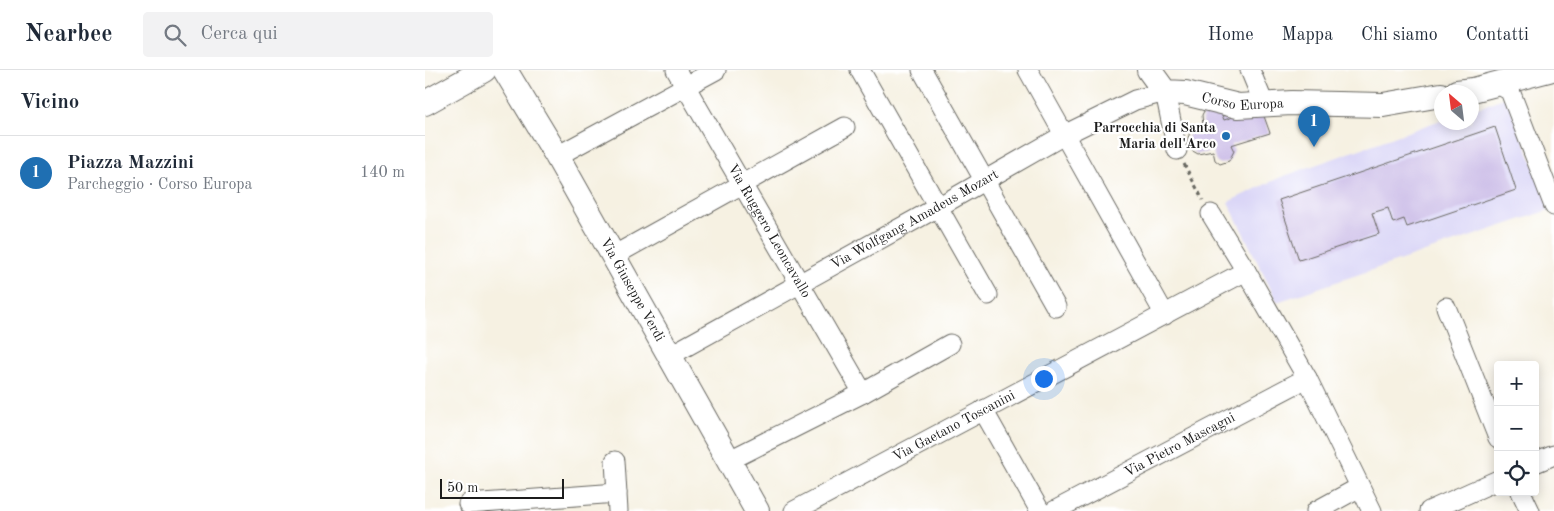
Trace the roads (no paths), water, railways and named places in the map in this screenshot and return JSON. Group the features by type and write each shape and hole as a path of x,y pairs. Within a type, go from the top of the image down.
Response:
{"street":[{"path":"425,103 483,70"},
{"name":"Via Giuseppe Verdi","path":"505,70 557,156 757,511"},
{"name":"Via Ruggero Leoncavallo","path":"676,70 863,393"},
{"path":"557,156 716,70"},
{"path":"860,70 988,295"},
{"path":"922,70 1056,307"},
{"path":"1028,70 1165,316"},
{"path":"1149,70 1165,92 1177,150"},
{"path":"1250,70 1264,104"},
{"path":"1479,88 1549,70"},
{"path":"1498,84 1510,91 1554,206"},
{"name":"Via Wolfgang Amadeus Mozart","path":"669,356 1064,135 1135,100 1165,92"},
{"name":"Corso Europa","path":"1165,92 1185,93 1238,106 1264,104 1383,105 1434,96"},
{"path":"613,256 845,127"},
{"path":"1211,214 1307,378 1372,511"},
{"name":"Via Gaetano Toscanini","path":"794,511 1165,316 1246,271"},
{"path":"1446,307 1494,428"},
{"path":"729,461 863,393 950,344"},
{"name":"Via Pietro Mascagni","path":"1054,511 1307,378"},
{"path":"983,410 1040,511"},
{"path":"1539,461 1554,455"},
{"path":"468,504 618,502 615,461"},
{"path":"1429,511 1494,482"},
{"path":"1316,511 1360,488"},
{"path":"1523,496 1531,511"}],"place":[{"name":"Parrocchia di Santa Maria dell'Arco","path":"1226,136"},
{"name":"Piazza Mazzini","path":"1314,147"}]}
